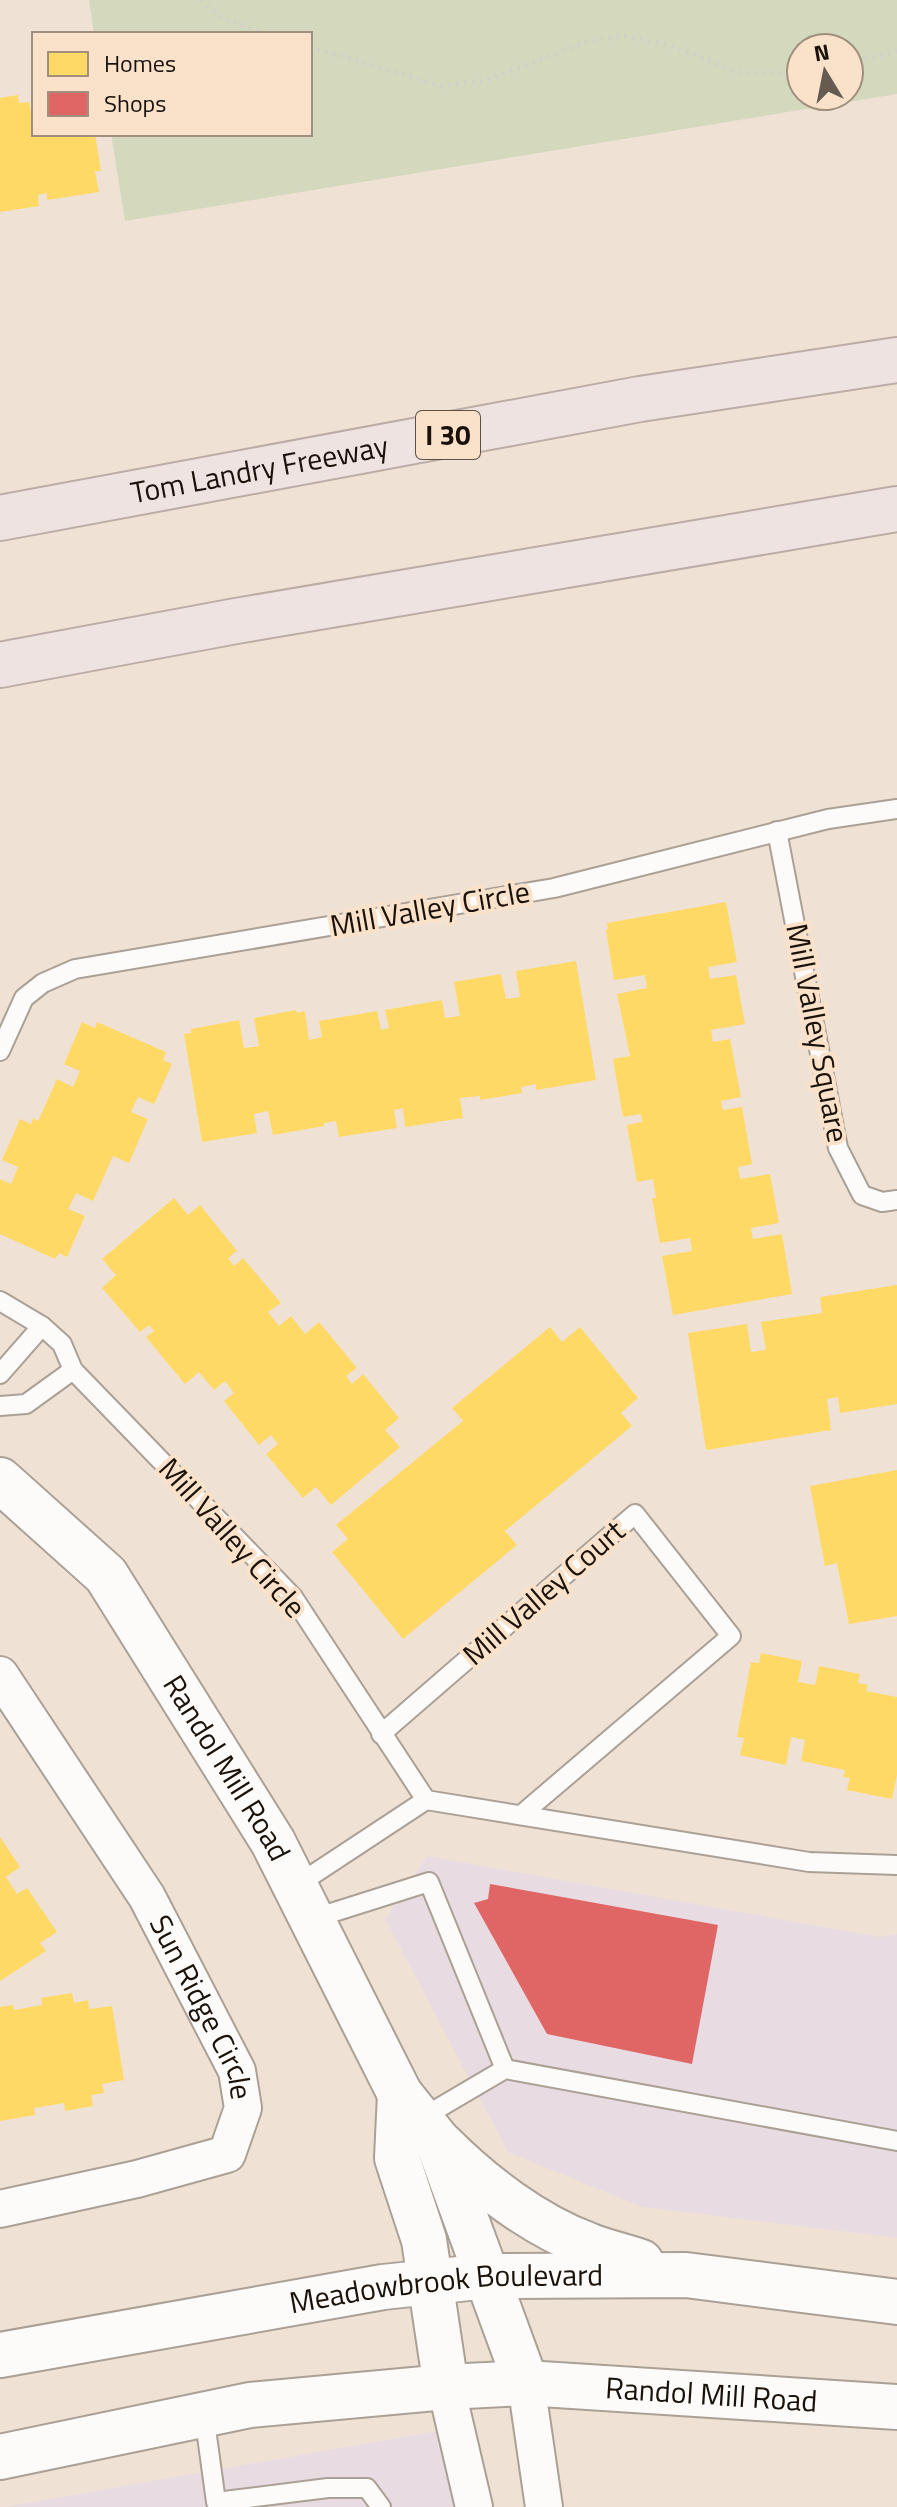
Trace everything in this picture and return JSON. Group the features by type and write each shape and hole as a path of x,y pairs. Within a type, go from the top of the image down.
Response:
{"highway":[{"name":"Tom Landry Freeway","path":"0,518 640,399 897,360"},
{"path":"0,665 897,509"}],"main road":[{"name":"Randol Mill Road","path":"0,1480 106,1575 273,1842 302,1903 419,2117 488,2276 526,2383 897,2407"},
{"name":"Randol Mill Road","path":"419,2117 397,2158 424,2240 446,2387"},
{"path":"419,2117 463,2166 540,2221 587,2245 686,2275"},
{"name":"Meadowbrook Boulevard","path":"0,2355 334,2295 488,2276 686,2275 897,2302"},
{"path":"0,2457 204,2414 280,2402 526,2383"}],"street":[{"name":"Sun Ridge Circle","path":"0,1675 147,1897 237,2071 243,2108 227,2154 137,2179 0,2209"},
{"name":"Randol Mill Road","path":"526,2383 544,2507"},
{"name":"Randol Mill Road","path":"446,2387 474,2507"}],"lane":[{"name":"Mill Valley Circle","path":"0,1051 24,998 43,983 75,969 554,888 828,819 897,809"},
{"name":"Mill Valley Square","path":"777,831 838,1148 862,1195 882,1202 897,1200"},
{"name":"Mill Valley Circle","path":"0,1301 42,1326 62,1344 73,1370 293,1597 426,1800"},
{"path":"0,1374 42,1326"},
{"path":"0,1406 26,1404 73,1370"},
{"name":"Mill Valley Court","path":"381,1734 635,1514 731,1636 521,1815"},
{"path":"302,1903 426,1800 809,1862 897,1865"},
{"path":"302,1903 429,1882 505,2069"},
{"path":"419,2117 505,2069 897,2141"},
{"path":"204,2414 208,2505 328,2488 367,2488 381,2507"}],"path":[{"path":"201,0 221,17 262,32"},
{"path":"312,48 442,86 486,80 589,41 624,36 669,45 737,72 785,74"},
{"path":"865,59 897,51"}],"shaded area":[{"path":"427,1856 880,1937 897,1934 897,2238 642,2207 508,2152 385,1919"},
{"path":"437,2431 457,2507 5,2507"}],"green space":[{"path":"89,0 897,0 897,94 865,99 865,32 785,32 785,112 788,112 125,221 111,136 312,136 312,32 94,32"}],"building: Homes":[{"path":"18,95 19,103 29,102 32,136 95,136 101,171 95,171 99,192 47,200 47,193 38,195 39,206 0,212 0,98"},
{"path":"726,902 737,962 708,967 710,979 736,975 745,1024 711,1030 713,1042 730,1039 741,1097 721,1101 723,1110 742,1107 752,1164 738,1167 740,1179 770,1174 779,1223 751,1228 753,1239 782,1234 792,1294 673,1315 662,1256 692,1251 690,1238 660,1243 652,1198 656,1198 653,1179 637,1182 627,1125 642,1122 641,1114 623,1117 613,1059 630,1056 617,994 647,988 645,975 614,980 606,930 607,923"},
{"path":"576,961 596,1080 536,1090 536,1084 521,1087 522,1093 480,1100 480,1096 460,1098 463,1118 405,1127 403,1108 394,1110 397,1128 339,1137 336,1121 273,1135 268,1111 254,1114 257,1133 202,1142 184,1034 191,1033 191,1029 239,1020 244,1048 259,1046 254,1018 296,1010 297,1013 305,1011 309,1040 322,1037 319,1021 377,1011 381,1030 389,1028 385,1010 442,1000 445,1018 460,1016 454,982 501,974 506,999 520,997 516,971"},
{"path":"82,1022 95,1028 97,1022 166,1052 163,1060 172,1064 154,1104 138,1097 131,1112 148,1119 129,1163 113,1156 93,1201 76,1193 68,1209 85,1216 67,1257 59,1253 55,1259 0,1234 0,1179 11,1184 18,1167 2,1160 20,1119 31,1124 33,1118 38,1121 57,1079 73,1087 80,1071 64,1064"},
{"path":"174,1198 188,1215 200,1205 237,1251 228,1258 234,1266 243,1258 281,1303 268,1312 279,1326 291,1316 305,1334 319,1322 357,1368 346,1376 352,1384 363,1374 399,1418 385,1430 400,1447 331,1505 316,1487 303,1498 266,1454 278,1444 271,1435 259,1445 224,1401 234,1393 225,1381 214,1390 199,1372 185,1384 146,1337 154,1331 149,1325 140,1332 102,1288 116,1275 102,1259"},
{"path":"897,1285 897,1404 840,1413 838,1397 827,1399 831,1430 706,1450 688,1333 747,1324 751,1352 766,1350 761,1322 822,1313 820,1297"},
{"path":"550,1327 562,1342 580,1327 638,1398 621,1413 632,1426 505,1531 517,1545 403,1639 332,1552 348,1539 336,1525 463,1421 452,1408"},
{"path":"897,1470 897,1616 849,1624 837,1563 825,1566 810,1486"},
{"path":"761,1653 802,1661 798,1682 815,1685 819,1666 860,1674 858,1683 868,1685 866,1691 897,1697 897,1775 892,1799 847,1790 850,1778 843,1777 845,1770 801,1761 805,1740 791,1737 786,1765 740,1755 744,1738 737,1737 751,1662 759,1663"},
{"path":"0,1837 20,1867 6,1877 17,1894 27,1888 57,1932 40,1943 46,1951 0,1981"},
{"path":"72,1993 74,2003 88,2000 89,2009 112,2006 124,2080 102,2084 104,2093 91,2095 93,2106 65,2111 64,2103 34,2108 35,2115 0,2121 0,2007 13,2005 14,2010 42,2005 41,1998"}],"building: Shops":[{"path":"490,1884 718,1925 692,2064 547,2034 474,1903 488,1899"}]}
